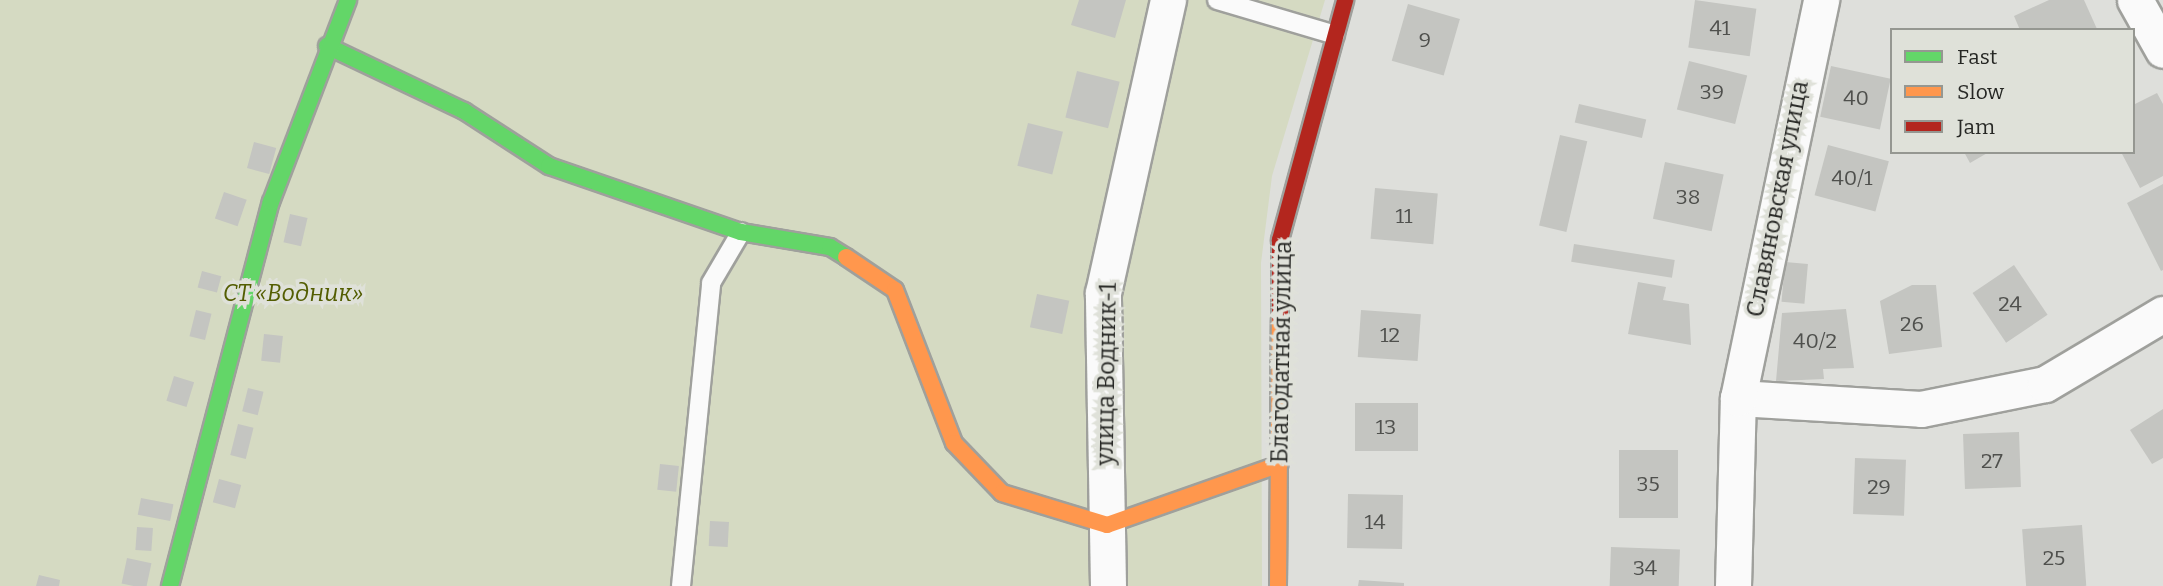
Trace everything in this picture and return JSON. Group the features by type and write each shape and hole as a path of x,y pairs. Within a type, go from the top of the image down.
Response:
{"street":[{"path":"170,586 271,202 327,46 348,0"},
{"name":"улица Водник-1","path":"1108,586 1103,293 1168,0"},
{"name":"Благодатная улица","path":"1278,586 1280,240 1345,0"},
{"name":"Славяновская улица","path":"1732,586 1738,398 1821,0"},
{"path":"2135,0 2163,50"},
{"path":"327,46 464,111 549,166 741,232 830,247 895,290 954,443 1003,493 1107,525 1280,464"},
{"path":"1738,398 1921,409 2045,383 2163,314"}],"lane":[{"path":"1217,0 1335,35"},
{"path":"681,586 711,283 741,232"}],"green space":[{"name":"СТ «Водник»","path":"0,0 1325,0 1272,176 1261,263 1262,586 0,586"}],"building":[{"path":"1079,0 1126,0 1115,38 1071,25"},
{"path":"1695,0 1756,9 1750,56 1688,48"},
{"path":"2049,0 2084,0 2097,28 2019,28 2014,16"},
{"path":"1408,4 1460,19 1444,76 1392,61"},
{"path":"1689,61 1747,76 1735,124 1677,110"},
{"path":"1831,66 1890,79 1880,130 1820,117"},
{"path":"1077,71 1120,82 1108,128 1065,118"},
{"path":"2157,93 2163,104 2163,176 2140,188 2122,154 2135,154 2135,104"},
{"path":"1579,104 1646,120 1642,138 1575,123"},
{"path":"1028,123 1063,132 1052,174 1017,166"},
{"path":"1560,135 1587,141 1566,232 1539,226"},
{"path":"254,142 276,148 269,174 247,168"},
{"path":"1828,145 1889,161 1875,212 1815,195"},
{"path":"1965,154 1986,154 1970,163"},
{"path":"1665,162 1724,174 1712,231 1653,219"},
{"path":"2163,184 2163,270 2161,271 2127,203"},
{"path":"1375,188 1438,193 1433,244 1371,239"},
{"path":"224,192 247,200 238,226 215,218"},
{"path":"290,214 308,218 301,246 283,242"},
{"path":"1574,244 1675,260 1672,278 1571,262"},
{"path":"1785,262 1808,264 1804,304 1782,302"},
{"path":"2014,265 2048,315 2006,343 1973,293"},
{"path":"202,271 221,276 217,293 198,287"},
{"path":"1638,282 1666,287 1663,300 1689,304 1691,345 1628,334"},
{"path":"1912,285 1936,285 1942,347 1889,354 1880,301"},
{"path":"1037,294 1069,301 1062,334 1030,327"},
{"path":"1846,309 1854,368 1823,369 1824,379 1776,381 1782,313"},
{"path":"196,310 212,314 205,340 189,336"},
{"path":"1361,310 1421,314 1418,361 1358,357"},
{"path":"264,334 283,336 280,363 261,361"},
{"path":"174,376 194,382 186,407 166,401"},
{"path":"248,388 264,392 258,415 242,411"},
{"path":"1355,403 1418,403 1418,451 1355,451"},
{"path":"2163,409 2163,458 2152,464 2130,430"},
{"path":"238,424 254,428 246,459 230,455"},
{"path":"2019,432 2021,487 1965,489 1963,434"},
{"path":"1619,450 1678,450 1678,518 1619,518"},
{"path":"1855,458 1906,460 1904,516 1853,514"},
{"path":"660,464 679,466 676,492 657,490"},
{"path":"219,479 241,485 235,508 213,502"},
{"path":"1348,494 1403,495 1402,549 1347,548"},
{"path":"141,498 173,504 170,521 138,515"},
{"path":"710,521 729,522 728,547 709,546"},
{"path":"2082,525 2086,586 2026,586 2022,529"},
{"path":"137,527 153,528 151,551 135,550"},
{"path":"1611,547 1680,549 1679,586 1610,586"},
{"path":"127,558 151,563 147,586 122,583"},
{"path":"39,575 60,580 59,586 36,586"},
{"path":"1359,580 1404,583 1404,586 1358,586"}],"traffic: fast":[{"path":"170,586 271,202 348,0"},
{"path":"327,46 464,111 549,166 741,232 830,247 846,257"}],"traffic: slow":[{"path":"846,257 895,290 954,443 1002,493 1107,525 1280,464"},
{"path":"1278,586 1280,318"}],"traffic: jam":[{"path":"1280,318 1280,240 1345,0"}]}
